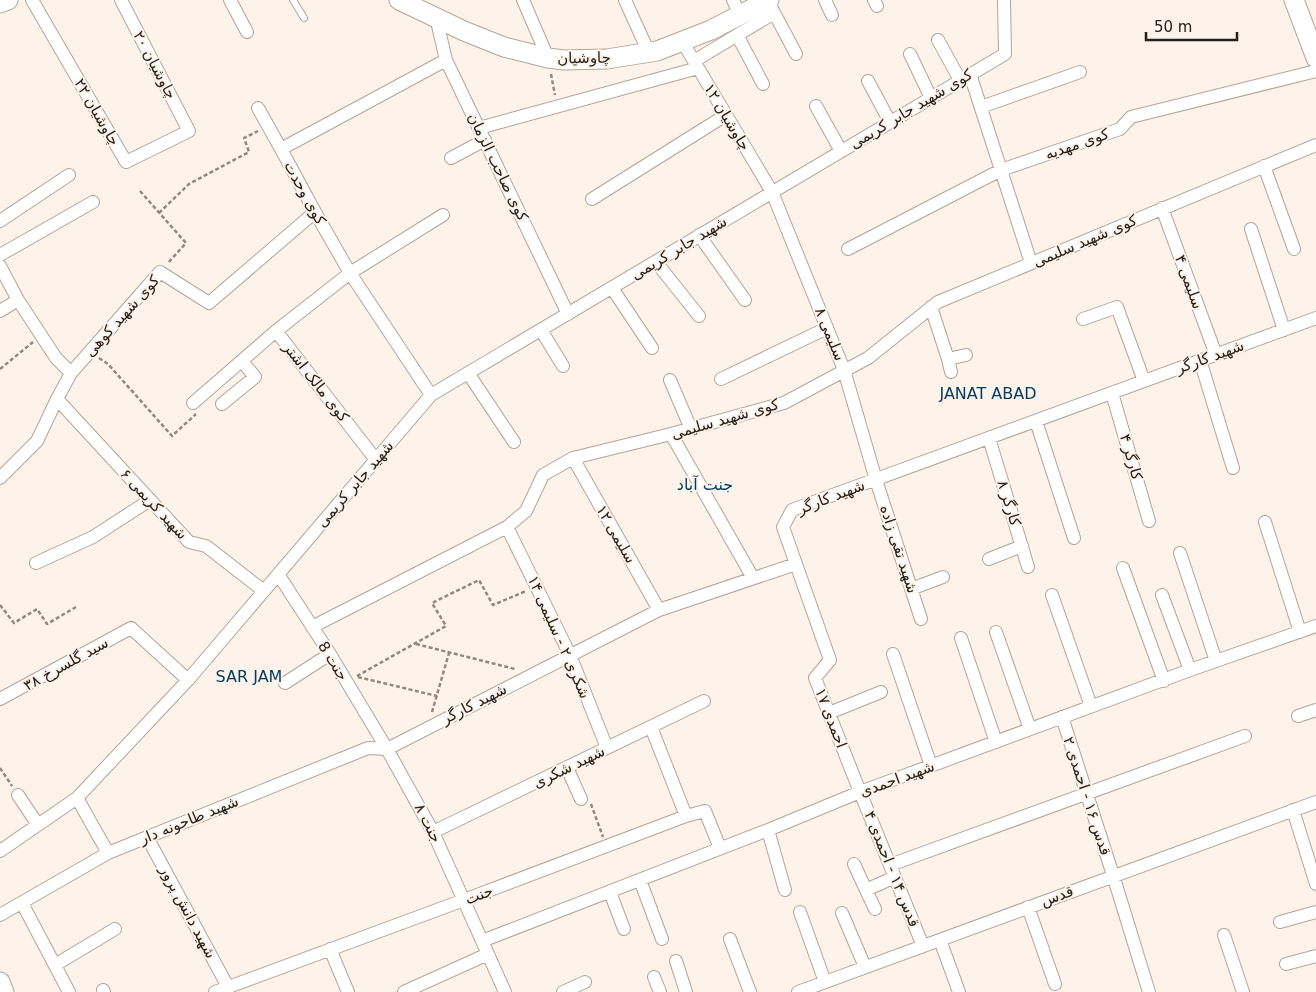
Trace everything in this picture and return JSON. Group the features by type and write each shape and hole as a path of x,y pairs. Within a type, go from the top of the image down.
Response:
{"main road":[{"path":"0,3 8,0"},
{"path":"1294,0 1316,58"},
{"name":"چاوشیان","path":"409,3 464,31 504,46 548,58 564,60 607,59 649,53 711,30 736,8 770,5"},
{"path":"0,982 4,992"}],"street":[{"name":"چاوشیان ۲۲","path":"32,0 126,162 189,130"},
{"name":"چاوشیان ۲۰","path":"120,0 189,130"},
{"path":"230,0 247,32"},
{"path":"523,0 548,58"},
{"path":"624,0 649,53"},
{"path":"825,0 832,15"},
{"name":"کوی شهید جابر کریمی","path":"772,192 1005,54 1004,0"},
{"path":"451,158 482,134 558,107 696,64 737,35 770,5 796,54"},
{"name":"کوی صاحب الزمان","path":"436,17 446,60 568,314"},
{"path":"737,35 763,84"},
{"path":"938,40 965,77 981,107 1031,263"},
{"name":"چاوشیان ۱۲","path":"682,41 772,192"},
{"path":"910,54 931,98"},
{"name":"کوی وحدت","path":"431,395 350,273 281,149 446,60"},
{"name":"کوی مهدیه","path":"848,249 1001,170 1120,128 1131,117 1316,71"},
{"path":"981,107 1080,72"},
{"path":"868,81 890,122"},
{"path":"816,106 841,151"},
{"path":"258,108 281,149"},
{"path":"592,199 726,114"},
{"name":"کوی شهید سلیمی","path":"312,627 507,527 526,511 542,475 573,458 691,429 784,403 868,358 938,302 1316,145"},
{"path":"1264,166 1294,249"},
{"path":"0,221 69,175"},
{"name":"شهید جابر کریمی","path":"0,851 77,798 188,680 431,395 772,192"},
{"name":"سلیمی ۸","path":"772,192 844,370 876,480"},
{"path":"0,255 93,202"},
{"name":"سلیمی ۴","path":"1162,208 1216,355"},
{"name":"کوی شهید کوهی","path":"0,478 37,442 57,398 71,373 160,272 209,304 315,212"},
{"name":"کوی مالک اشتر","path":"376,460 276,331 350,273 443,215"},
{"path":"1251,229 1284,330"},
{"path":"699,235 745,300"},
{"path":"656,262 699,316"},
{"path":"0,266 18,300 56,358 71,373"},
{"path":"612,288 652,348"},
{"path":"0,311 18,300"},
{"path":"1083,318 1117,307 1144,381"},
{"path":"931,308 951,372"},
{"name":"شهید کارگر","path":"387,749 660,610 796,564 783,527 792,510 1316,318"},
{"path":"721,379 827,328"},
{"path":"541,330 563,366"},
{"path":"193,402 276,331"},
{"path":"948,359 966,355"},
{"path":"1200,360 1233,468"},
{"path":"222,404 255,377 242,361"},
{"path":"468,373 514,442"},
{"path":"670,380 691,429"},
{"name":"کارگر ۴","path":"1112,393 1150,521"},
{"name":"شهید کریمی ۶","path":"57,398 189,542 206,546 264,591"},
{"path":"1036,421 1074,538"},
{"path":"671,434 753,578"},
{"name":"کارگر ۸","path":"989,438 1028,567"},
{"name":"سلیمی ۱۲","path":"573,458 660,610"},
{"name":"شهید تقی زاده","path":"876,480 921,619"},
{"path":"36,563 93,537 150,500"},
{"path":"1265,522 1300,632"},
{"name":"شکری ۲ - سلیمی ۱۴","path":"507,527 570,655 607,748"},
{"path":"989,559 1022,546"},
{"path":"1180,553 1216,661"},
{"name":"احمدی ۱۷","path":"796,564 830,660 815,678 860,792"},
{"path":"1123,568 1164,680"},
{"name":"جنت 8","path":"278,574 330,654 351,679 387,749"},
{"path":"911,589 943,577"},
{"path":"1052,595 1091,706"},
{"path":"1162,595 1190,670"},
{"name":"شهید احمدی","path":"482,941 768,830 860,792 1091,706 1316,626"},
{"name":"سید گلسرخ ۳۸","path":"0,700 131,628 188,680"},
{"path":"996,632 1030,729"},
{"path":"961,638 996,742"},
{"path":"285,683 330,654"},
{"path":"894,654 931,766"},
{"path":"829,713 881,692"},
{"name":"شهید شکری","path":"434,832 704,701"},
{"path":"1298,716 1316,710"},
{"name":"قدس ۱۶ - احمدی ۲","path":"1062,717 1149,992"},
{"path":"651,727 686,816"},
{"path":"866,890 892,871 1086,794 1245,736"},
{"name":"شهيد طاحونه دار","path":"0,915 108,853 368,748 387,749"},
{"name":"جنت ۸","path":"387,749 434,832 505,992"},
{"path":"567,768 581,799"},
{"name":"قدس ۱۴ - احمدی ۴","path":"860,792 923,946"},
{"path":"18,795 38,825"},
{"path":"77,798 108,853"},
{"name":"قدس","path":"799,992 1316,802"},
{"name":"جنت","path":"215,992 705,810 720,848"},
{"path":"1293,810 1316,884"},
{"path":"768,830 785,890"},
{"name":"شهید دانش پرور","path":"147,837 228,987"},
{"path":"854,864 874,910"},
{"path":"640,880 662,939"},
{"path":"610,892 624,929"},
{"path":"22,903 70,992"},
{"path":"1028,907 1055,984"},
{"path":"800,912 825,982"},
{"path":"1280,922 1316,912"},
{"path":"842,913 865,967"},
{"path":"55,965 115,929"},
{"path":"1224,936 1243,992"},
{"path":"730,939 750,992"},
{"path":"940,940 959,992"},
{"path":"330,950 348,992"},
{"path":"404,992 488,954"},
{"path":"1286,964 1316,956"},
{"path":"676,961 686,992"},
{"path":"654,977 660,992"},
{"path":"563,992 585,982"}],"lane":[{"path":"293,0 304,18"}],"path":[{"path":"548,58 558,107"},
{"path":"159,213 189,184 249,152 244,138 268,125"},
{"path":"140,191 186,243 160,272"},
{"path":"0,369 42,335"},
{"path":"89,352 108,364 172,436 197,414 193,402"},
{"path":"351,679 446,626 432,602 479,580 493,605 536,586"},
{"path":"0,605 14,623 37,609 47,624 76,606"},
{"path":"416,644 533,674"},
{"path":"428,728 449,652"},
{"path":"351,679 437,696"},
{"path":"0,768 18,795"},
{"path":"581,799 588,796 606,846"}],"district":[{"name":"JANAT ABAD","path":"988,393"},
{"name":"جنت آباد","path":"705,484"},
{"name":"SAR JAM","path":"249,676"}]}
